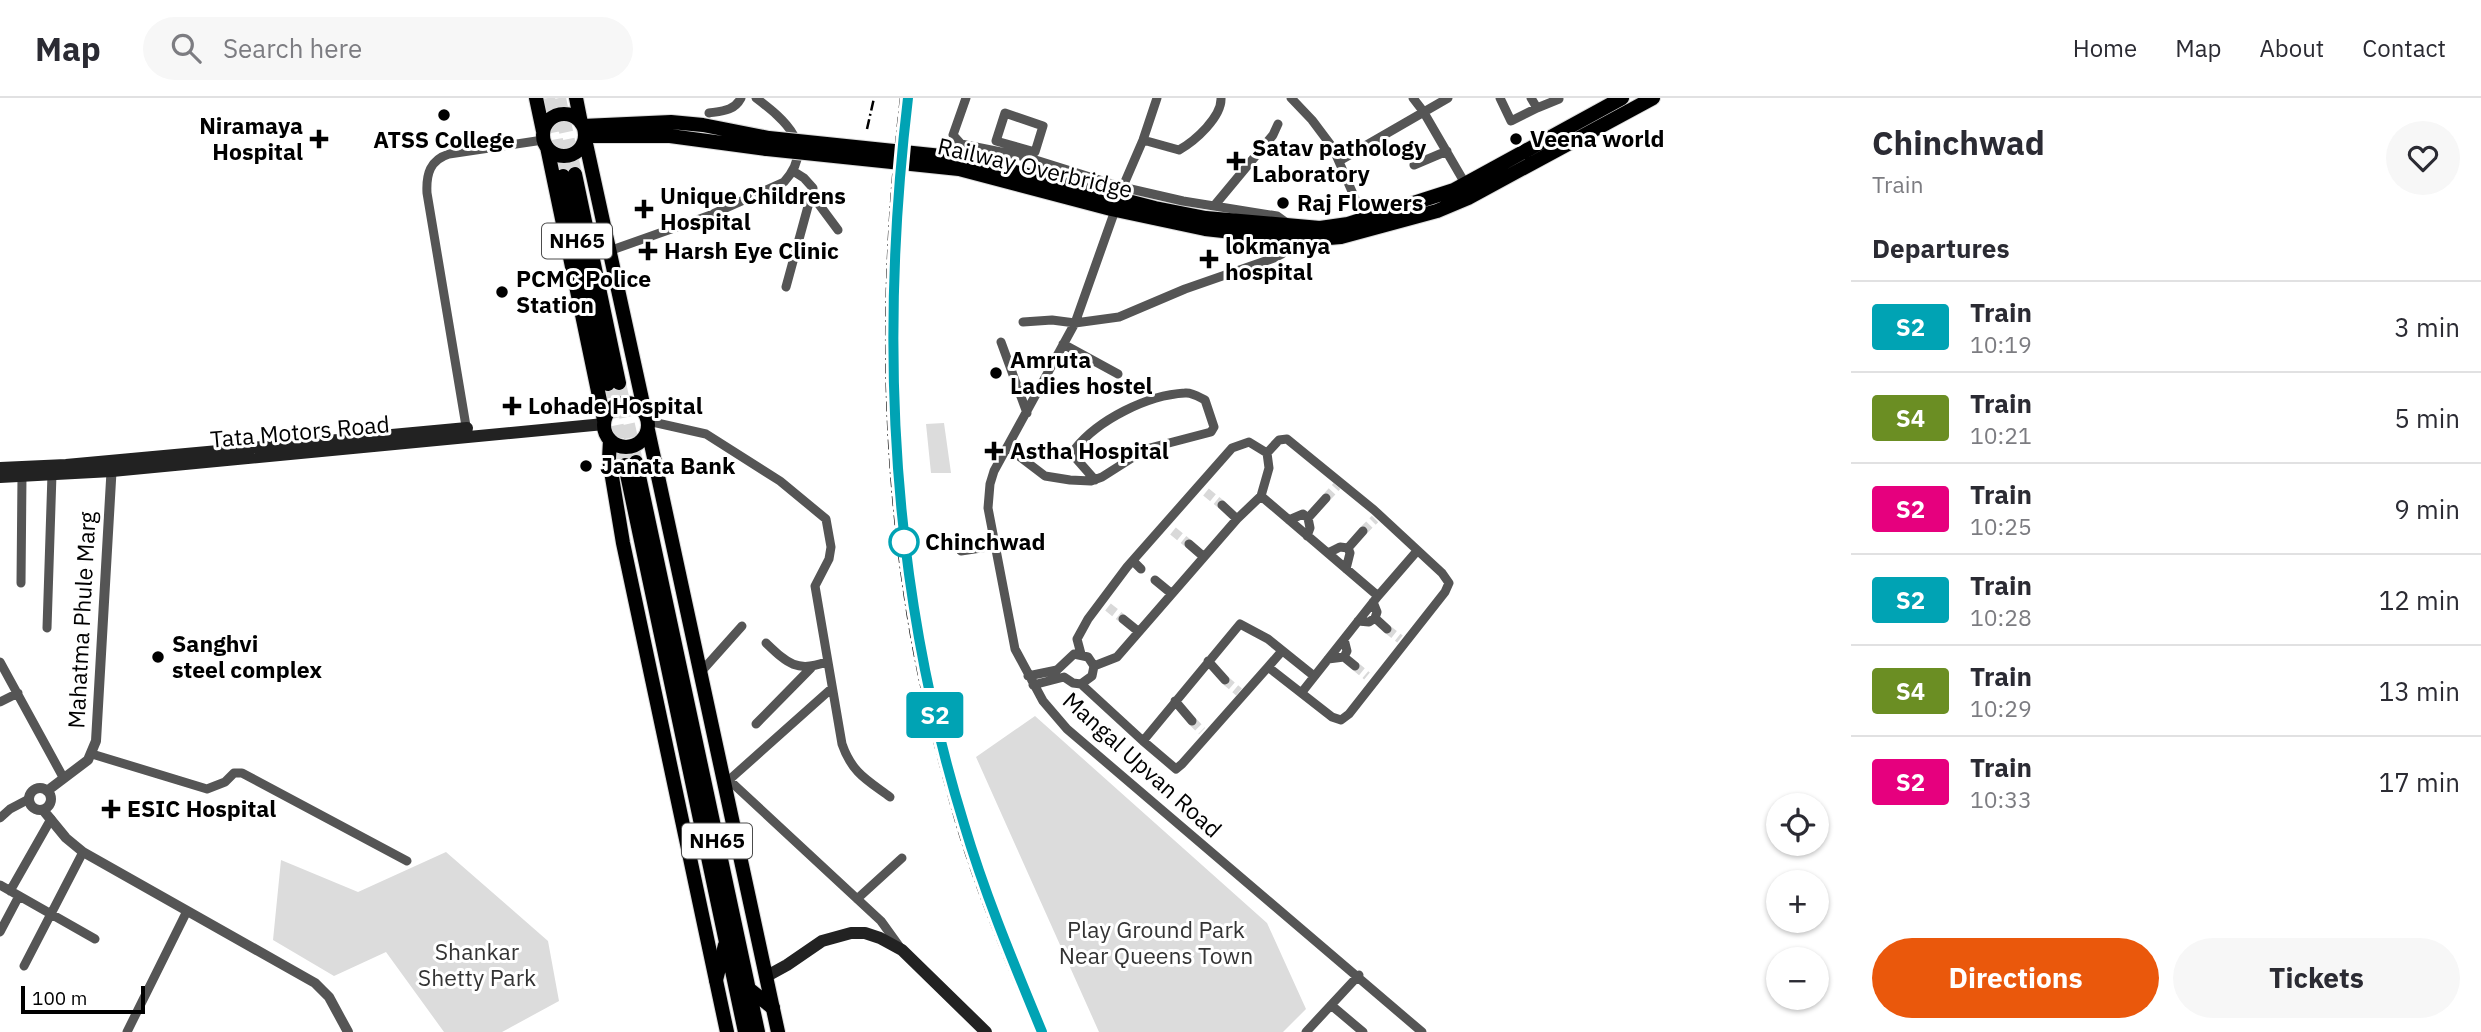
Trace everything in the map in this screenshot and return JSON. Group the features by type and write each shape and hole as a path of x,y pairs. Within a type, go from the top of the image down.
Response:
{"main road":[{"path":"536,98 605,433 621,447 634,446 644,438 647,422 635,405 622,403 611,409 604,422"},
{"path":"576,98 700,673 726,779 778,1032"},
{"path":"1291,233 1364,219 1466,185 1622,98"},
{"path":"1291,233 1323,240 1451,206 1653,98"},
{"path":"559,114 572,116 583,131 579,150 569,156 556,155 544,139 549,121 559,114"},
{"name":"Railway Overbridge","path":"583,131 671,122 703,125 768,144 960,163 1155,208 1291,233"},
{"name":"NH65","path":"569,175 614,383"},
{"name":"Tata Motors Road","path":"0,477 604,422"},
{"path":"610,440 609,459 623,543 727,1032"},
{"name":"NH65","path":"745,1032 631,464 758,1032"},
{"path":"0,468 112,466"},
{"path":"766,976 822,941 851,933 865,933 880,937 902,950 986,1032"},
{"path":"716,980 726,942"},
{"path":"749,989 773,1008"}],"street":[{"path":"709,113 730,109 736,106 741,98"},
{"path":"609,251 745,200 775,187 793,172 797,145 792,131 778,115 756,98"},
{"path":"966,98 954,130 956,141 966,145 1018,151 1035,152 1043,126 1005,113 996,141 1018,151 1121,191 1277,216 1291,233 1282,254 1185,289 1133,313 1075,323 1052,320 1023,322"},
{"path":"1121,191 1143,140 1157,98"},
{"path":"1143,140 1179,150 1217,115 1221,98"},
{"path":"1291,98 1319,129 1339,160 1364,219"},
{"path":"1413,98 1466,185"},
{"path":"1339,160 1448,98"},
{"path":"1500,98 1511,121 1559,99"},
{"path":"1531,98 1536,108"},
{"path":"1214,206 1273,135 1278,124"},
{"path":"468,433 427,197 426,177 431,165 440,157 449,154 544,139"},
{"path":"1414,165 1447,151"},
{"path":"786,287 812,195 810,183 793,172"},
{"path":"812,195 838,230"},
{"name":"Mangal Upvan Road","path":"1113,216 1075,323 994,471 990,484 988,508 1012,638 1033,685 1067,729 1214,856 1359,975 1421,1032"},
{"path":"1001,342 1027,413"},
{"path":"1063,344 1118,373"},
{"path":"1007,447 1045,476 1095,480 1146,449 1211,432 1214,427 1206,400 1184,393 1141,403 1118,414 1075,449 1073,456 1095,480"},
{"path":"647,422 706,434 780,481 825,519 831,547 829,559 815,586 842,744 856,773 890,797"},
{"path":"1267,453 1279,440 1287,439 1443,573 1448,583 1445,592 1371,679 1349,715 1341,720 1332,717 1268,667"},
{"path":"1081,654 1077,639 1088,619 1105,604 1133,561 1169,528 1203,489 1232,448 1248,442 1267,453"},
{"path":"1094,666 1117,657 1237,519 1261,496 1269,468 1267,453"},
{"name":"Mahatma Phule Marg","path":"47,791 88,760 92,754 97,729 112,466"},
{"path":"47,628 52,474"},
{"path":"21,583 22,476"},
{"path":"1261,496 1346,569 1376,599 1375,618 1369,622 1358,621"},
{"path":"1308,518 1326,498"},
{"path":"1222,505 1237,519"},
{"path":"1289,520 1303,514 1308,518 1311,522 1307,536"},
{"path":"1348,548 1363,531"},
{"path":"1189,544 1204,557"},
{"path":"961,551 994,546"},
{"path":"1328,554 1340,547 1348,548"},
{"path":"1346,569 1350,553 1348,548"},
{"path":"1302,692 1417,551"},
{"path":"1133,561 1141,569"},
{"path":"1154,580 1172,594"},
{"path":"1375,618 1387,629"},
{"path":"1123,619 1139,632"},
{"path":"1143,741 1240,624 1268,639 1314,676"},
{"path":"700,673 742,626"},
{"path":"1343,639 1347,651 1344,657"},
{"path":"766,643 787,662 811,668"},
{"path":"1033,685 1064,677 1073,683 1081,684 1176,769 1282,650"},
{"path":"1028,676 1057,670 1068,658 1081,654 1088,657 1094,666 1092,676 1081,684"},
{"path":"1328,659 1344,657 1355,666"},
{"path":"0,662 64,777"},
{"path":"755,724 811,668 827,662"},
{"path":"1205,664 1225,680"},
{"path":"831,689 726,779 881,921 902,950"},
{"path":"0,702 19,693"},
{"path":"1172,705 1192,721"},
{"path":"92,754 207,789 225,782 234,773 242,773 407,861"},
{"path":"0,818 29,799 36,789 43,789 51,796 50,803 43,810"},
{"path":"29,799 33,807 43,810 66,838 83,852 315,983 329,998 348,1032"},
{"path":"0,932 14,893 51,819"},
{"path":"24,966 83,852"},
{"path":"857,900 902,858"},
{"path":"0,885 95,939"},
{"path":"127,1032 187,911"},
{"path":"1307,1032 1359,975"},
{"path":"1331,1005 1363,1032"}],"green space":[{"path":"944,423 951,473 931,473 926,424"},
{"name":"Play Ground Park Near Queens Town","path":"1035,716 1267,923 1306,1009 1283,1032 1099,1032 976,757"},
{"name":"Shankar Shetty Park","path":"446,852 548,941 559,1001 502,1032 444,1032 386,952 334,976 273,940 281,860 358,892"}],"tunnel":[{"path":"548,98 563,176"},
{"path":"559,98 575,174"},
{"path":"619,383 636,462"},
{"path":"608,384 625,465"},
{"path":"1326,498 1337,486"},
{"path":"1206,492 1222,505"},
{"path":"1363,531 1375,519"},
{"path":"1173,531 1189,544"},
{"path":"1108,607 1123,619"},
{"path":"1387,629 1400,639"},
{"path":"1355,666 1367,676"},
{"path":"1225,680 1239,692"},
{"path":"1192,721 1202,731"}],"railway":[{"path":"867,129 874,98"},
{"path":"901,98 890,224 886,351 891,478 906,604 928,715 957,825 984,903 1036,1032"}],"train":[{"name":"S2","path":"908,98 894,253 892,374 894,436 912,604 935,718 964,825 1016,970 1042,1032"}],"place":[{"name":"ATSS College","path":"444,115"},
{"name":"Niramaya Hospital","path":"319,139"},
{"name":"Veena world","path":"1516,139"},
{"name":"Satav pathology Laboratory","path":"1236,161"},
{"name":"Raj Flowers","path":"1283,203"},
{"name":"Unique Childrens Hospital","path":"644,209"},
{"name":"Harsh Eye Clinic","path":"648,251"},
{"name":"lokmanya hospital","path":"1209,259"},
{"name":"PCMC Police Station","path":"502,292"},
{"name":"Amruta Ladies hostel","path":"996,373"},
{"name":"Lohade Hospital","path":"512,406"},
{"name":"Astha Hospital","path":"994,451"},
{"name":"Janata Bank","path":"586,466"},
{"name":"Chinchwad","path":"904,542"},
{"name":"Sanghvi steel complex","path":"158,657"},
{"name":"ESIC Hospital","path":"111,809"}]}
